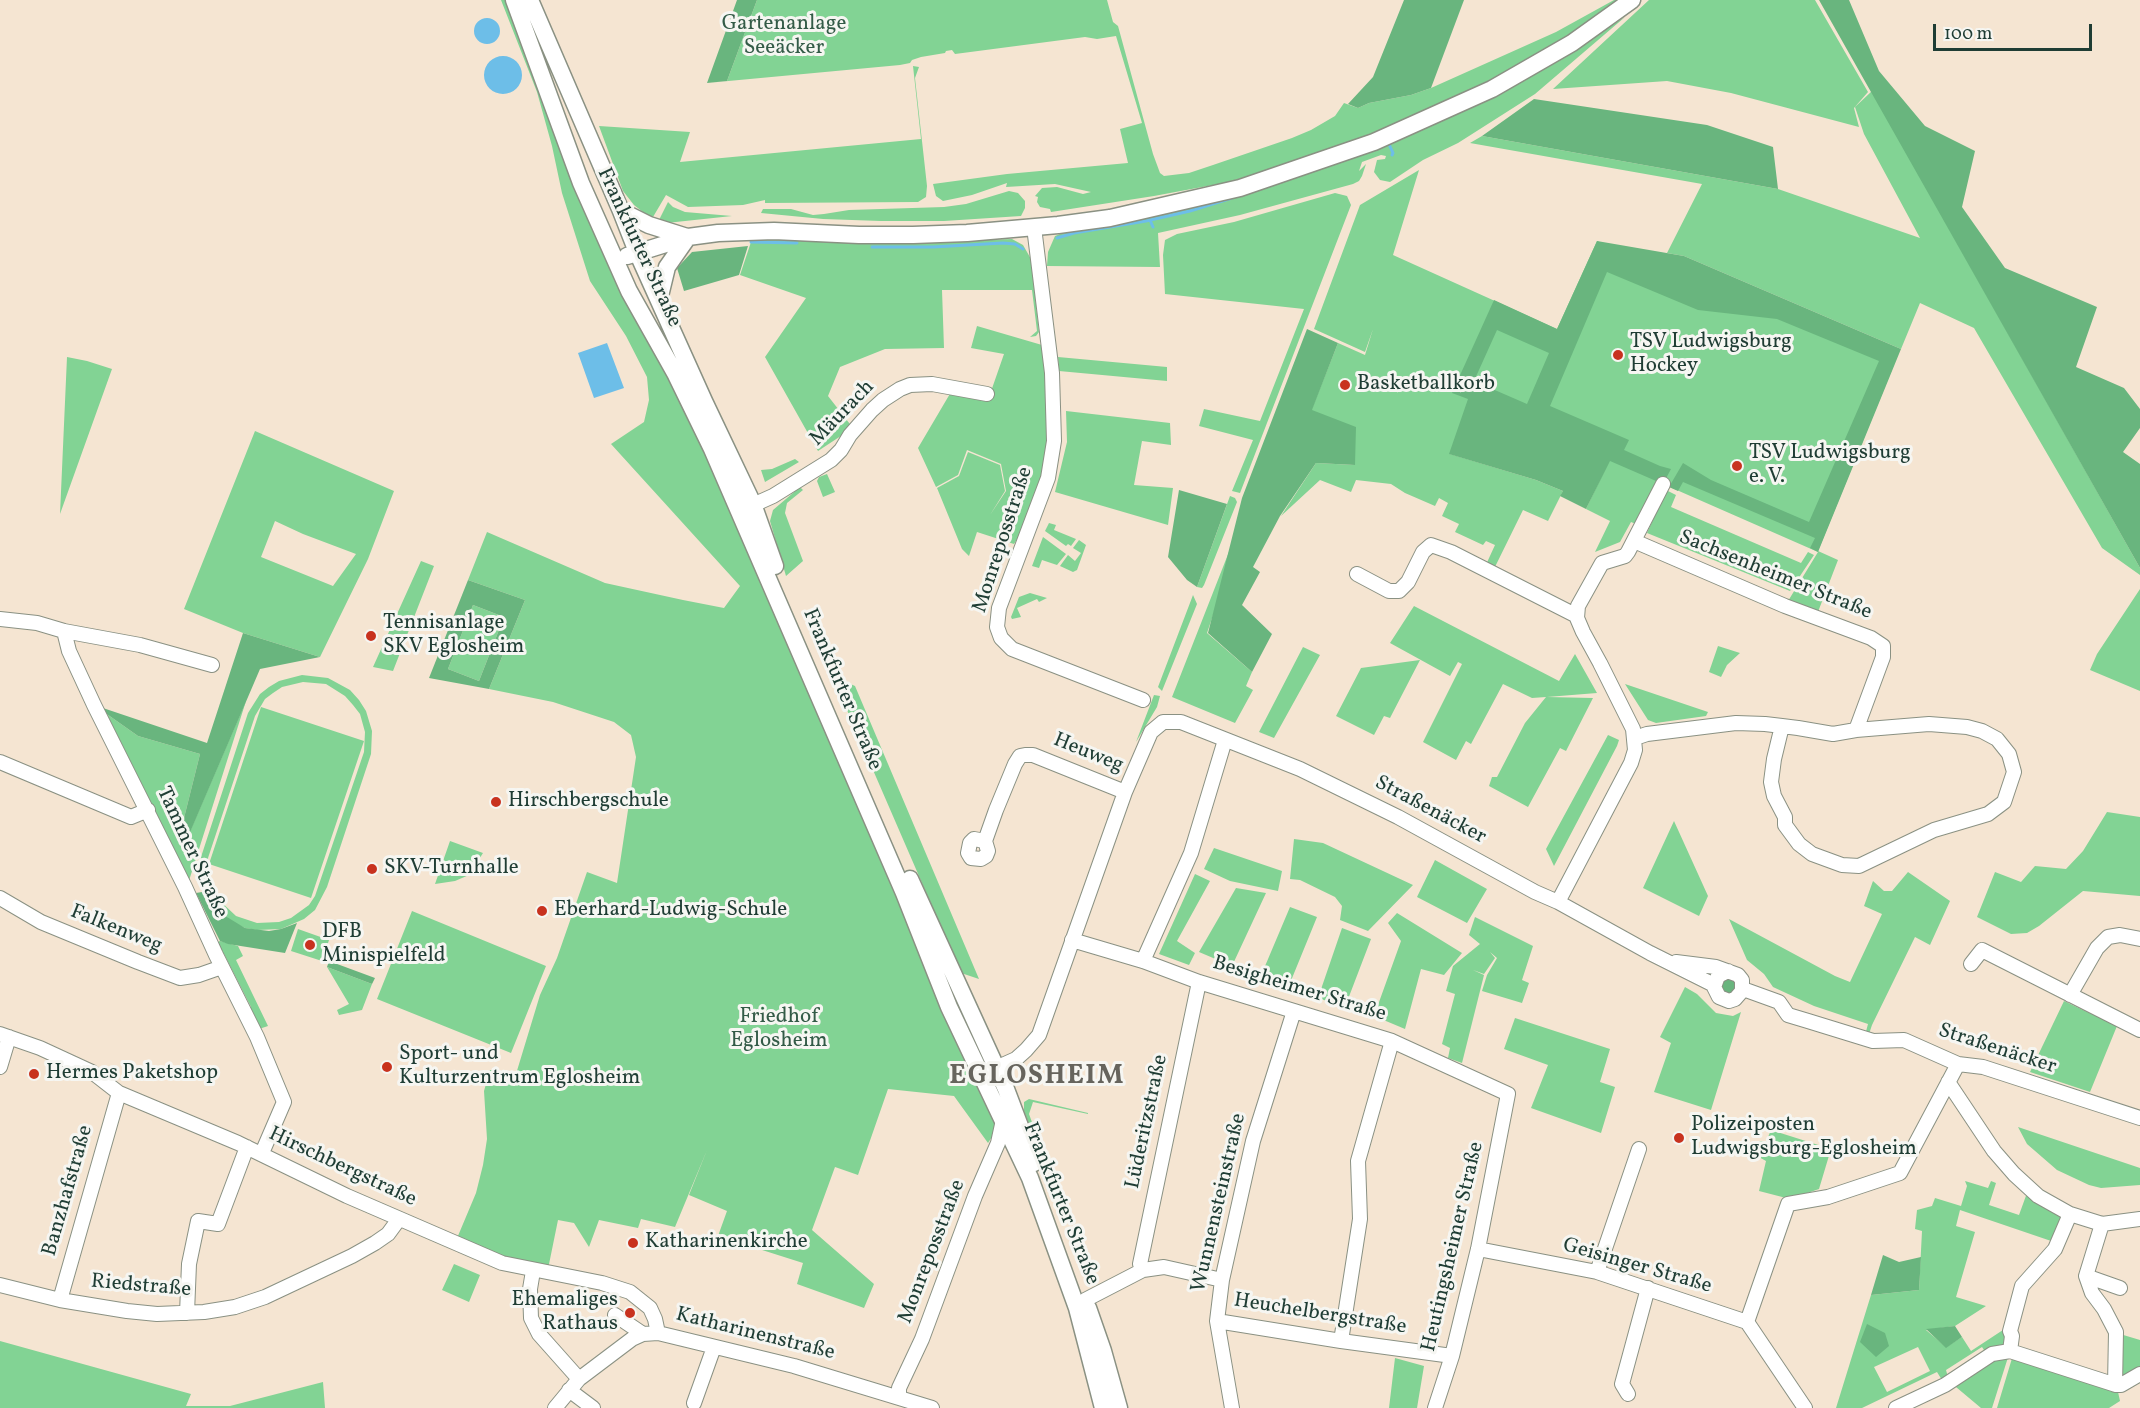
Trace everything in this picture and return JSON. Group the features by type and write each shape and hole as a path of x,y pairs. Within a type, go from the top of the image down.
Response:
{"main road":[{"name":"Frankfurter Straße","path":"514,0 564,141 615,260 629,291 746,508 777,573 942,951 989,1072 1085,1300 1103,1351 1119,1408"},
{"name":"Frankfurter Straße","path":"530,0 637,252 704,401 746,508"},
{"path":"615,260 688,237 718,233 774,231 913,235 1034,227 1110,218 1240,188 1348,153 1410,128 1492,89 1572,43 1632,0"},
{"path":"621,211 649,225 688,237"},
{"path":"659,300 667,267 688,237"},
{"name":"Frankfurter Straße","path":"989,1072 1003,1120 1030,1178 1077,1308 1103,1408"}],"street":[{"name":"Monreposstraße","path":"1034,227 1052,374 1054,441 1048,478 999,608 997,627 1001,638 1012,649 1143,700"},
{"name":"Mäurach","path":"746,508 773,496 831,460 872,410 900,389 932,384 987,394"},
{"path":"1558,902 1631,763 1635,751 1633,729 1583,632 1577,616 1578,606 1602,563 1625,556 1663,484"},
{"name":"Sachsenheimer Straße","path":"1634,541 1785,606 1871,638 1883,646 1883,657 1856,730"},
{"path":"1357,574 1389,591 1399,591 1408,582 1424,552 1431,545 1451,552 1577,616"},
{"path":"0,619 37,623 63,631 140,645 212,665"},
{"name":"Tammer Straße","path":"63,631 69,651 94,705 148,810 257,1037 284,1102 262,1153"},
{"name":"Straßenäcker","path":"1125,792 1151,732 1163,722 1181,722 1300,769 1398,818 1534,892 1558,902 1650,953 1714,985 1715,992 1724,1000 1735,999 1743,989 1742,980 1738,975 1707,965 1668,961"},
{"path":"1635,738 1647,734 1750,723 1782,726 1833,734 1929,724 1967,727 1982,731 1997,739 2009,754 2014,772 2004,802 1988,814 1934,830 1858,866 1842,866 1812,854 1799,844 1785,825 1785,817 1774,796 1772,782 1774,759 1782,726"},
{"path":"1143,961 1191,853 1225,740"},
{"name":"Heuweg","path":"985,841 1012,771 1020,756 1025,754 1033,755 1125,792"},
{"path":"0,762 131,817 148,810"},
{"path":"989,1072 1016,1059 1039,1035 1125,792"},
{"name":"Falkenweg","path":"0,898 41,922 180,978 199,975 222,967"},
{"path":"2070,995 2097,948 2108,938 2120,935 2140,939"},
{"name":"Besigheimer Straße","path":"1072,940 1143,961 1198,982 1392,1041 1508,1094"},
{"path":"1971,964 1982,950 2140,1030"},
{"path":"1714,985 1718,976 1728,972"},
{"name":"Lüderitzstraße","path":"1143,1270 1140,1264 1198,982"},
{"name":"Straßenäcker","path":"1743,989 1779,1002 1788,1015 1873,1041 1904,1040 1958,1064 1983,1067 2140,1118"},
{"name":"Wunnensteinstraße","path":"1232,1408 1217,1321 1222,1280 1253,1140 1294,1011"},
{"path":"0,1067 5,1035"},
{"name":"Hirschbergstraße","path":"5,1035 92,1072 119,1093 262,1153 347,1196 502,1263 602,1283 630,1292 650,1308 658,1333"},
{"path":"1341,1341 1360,1219 1358,1161 1392,1041"},
{"path":"1805,1408 1747,1322 1788,1204 1828,1197 1900,1173 1958,1064"},
{"path":"1948,1082 1975,1125 2014,1174 2038,1196 2070,1214 2102,1224 2140,1219"},
{"name":"Banzhafstraße","path":"60,1300 119,1093"},
{"name":"Heutingsheimer Straße","path":"1435,1408 1452,1356 1478,1249 1508,1094"},
{"name":"Monreposstraße","path":"899,1397 899,1388 922,1339 975,1196 998,1143 1003,1120"},
{"path":"187,1313 189,1264 198,1221 218,1224 247,1147"},
{"path":"1598,1272 1640,1149"},
{"path":"2010,1351 2012,1336 2010,1331 2022,1286 2055,1249 2070,1214"},
{"name":"Riedstraße","path":"0,1285 60,1300 127,1311 204,1312 265,1297 375,1243 388,1234 399,1219"},
{"path":"2102,1224 2086,1276 2092,1293 2104,1309 2116,1332 2115,1385"},
{"name":"Geisinger Straße","path":"1478,1249 1598,1272 1747,1322"},
{"path":"1085,1300 1143,1270 1164,1267 1222,1280"},
{"path":"533,1271 530,1289 531,1318 540,1334 562,1362 579,1379"},
{"path":"2086,1276 2120,1288"},
{"path":"1628,1394 1622,1384 1648,1288"},
{"path":"615,1315 643,1334"},
{"name":"Heuchelbergstraße","path":"1217,1321 1452,1356"},
{"name":"Katharinenstraße","path":"555,1408 579,1379 632,1340 643,1334 658,1333 794,1366 932,1408"},
{"path":"694,1403 714,1347"},
{"path":"1896,1408 1945,1385 1992,1354 2010,1351 2115,1385 2121,1385 2140,1374"},
{"path":"569,1390 593,1408"}],"green space":[{"name":"Friedhof Eglosheim","path":"501,0 514,0 549,95 675,373 1003,1120 988,1143 954,1096 888,1089 858,1175 835,1167 812,1230 874,1284 864,1308 797,1284 803,1263 718,1236 727,1211 689,1195 707,1150 675,1227 641,1219 638,1228 599,1220 589,1247 574,1223 558,1220 547,1274 455,1243 476,1193 483,1165 487,1139 484,1091 490,1070 516,1074 540,995 557,958 587,872 617,883 636,757 631,735 614,722 553,702 489,689 525,600 468,580 487,532 605,583 683,600 724,608 740,586 611,444 644,422 649,400 647,377 626,336 590,281 562,193 537,92"},
{"path":"737,0 757,0 727,81 707,83"},
{"name":"Gartenanlage Seeäcker","path":"757,0 1107,0 1113,22 1118,26 1153,154 1160,173 1164,176 1189,173 1292,138 1335,116 1344,103 1358,108 1369,103 1411,95 1431,88 1556,32 1614,0 1632,0 1492,89 1326,151 1229,182 1051,212 1050,209 1040,207 1037,202 1038,197 1035,196 1042,188 1057,187 1083,194 1091,192 1055,184 1006,187 1007,183 972,195 943,201 936,196 933,184 1007,174 1128,163 1120,129 1142,123 1116,36 1097,39 1085,37 955,54 952,50 921,57 900,65 707,83 727,81"},
{"path":"1404,0 1464,0 1431,88 1411,95 1369,103 1358,108 1348,104 1373,77"},
{"path":"1649,0 1815,0 1868,92 1854,108 1859,127 1731,93 1667,81 1553,89"},
{"path":"1819,0 1849,0 1879,71 1925,126 1975,151 1962,207 2005,268 2097,307 2076,367 2124,388 2140,409 2140,428 2123,452 2140,464 2140,568"},
{"path":"1625,17 1535,94 1458,143 1423,160 1390,182 1380,180 1374,172 1377,160 1385,159 1386,156 1381,155 1362,162 1359,171 1366,164 1362,176 1353,184 1240,215 1158,233 1160,267 1047,266 1048,252 1055,236 1152,217 1208,203 1416,128 1422,130 1536,72"},
{"path":"913,66 919,67 915,78 927,186 926,197 918,202 765,203 765,200 743,205 688,207 666,195 653,217 648,216 634,205 623,191 599,126 690,132 680,162 921,139"},
{"path":"1872,91 2140,568 2140,575 2102,548 1974,328 1920,303 1901,349 1684,256 1667,253 1702,184 1470,143 1482,136 1778,189 1920,238 1864,134 1855,107"},
{"path":"1534,99 1707,125 1773,147 1778,189 1482,136"},
{"path":"1419,170 1393,255 1557,329 1597,241 1895,362 1818,551 1838,560 1816,617 1785,606 1818,552 1663,484 1641,526 1631,522 1620,542 1595,552 1610,521 1586,509 1609,461 1450,454 1536,480 1563,491 1548,521 1523,510 1492,573 1484,569 1495,545 1486,541 1483,545 1455,532 1459,524 1442,516 1448,503 1439,498 1435,506 1391,484 1356,480 1351,492 1320,480 1281,516 1316,463 1355,465 1311,411 1338,343 1365,355 1373,329 1365,352 1314,329 1360,205"},
{"path":"1009,191 1018,193 1025,201 1025,208 1021,216 944,221 881,221 823,219 761,213 763,209 791,209 813,215 849,210 944,207 966,204"},
{"path":"1335,193 1347,196 1351,205 1240,493 1232,491 1253,440 1199,426 1204,409 1260,421 1304,309 1165,294 1163,255 1165,240 1177,234 1234,222"},
{"path":"668,202 685,212 732,216 657,224"},
{"path":"752,239 898,243 1012,239 1023,245 1031,259 1039,332 1036,336 1030,337 1037,331 1032,290 942,290 944,348 885,349 840,367 828,396 853,428 818,451 765,357 806,298 740,275"},
{"path":"1597,241 1684,256 1901,349 1818,552 1810,548 1815,538 1683,482 1678,491 1669,487 1683,463 1711,480 1809,522 1879,361 1777,319 1698,310 1607,272 1550,406 1629,440 1624,450 1671,469 1663,484 1610,461 1586,509 1560,496 1563,491 1536,480 1449,454 1468,399 1452,393 1494,300 1557,329","holes":["1497,330 1549,353 1527,404 1474,381"]},
{"path":"748,246 739,275 684,291 677,268 692,252"},
{"path":"977,326 1042,345 1050,422 1043,476 1030,519 1014,544 977,532 969,556 962,549 937,488 959,476 968,452 1000,465 1005,491 990,515 1006,491 1001,464 967,450 958,475 936,487 918,448 951,392 988,400 1004,354 971,348"},
{"path":"1307,329 1338,343 1312,410 1356,427 1355,465 1316,463 1280,516 1253,567 1260,572 1242,605 1272,634 1252,672 1208,633 1242,498"},
{"path":"67,357 112,369 60,514"},
{"path":"1058,357 1167,367 1167,381 1059,371"},
{"path":"1066,411 1170,423 1171,445 1142,441 1134,485 1173,488 1168,525 1055,492 1067,442"},
{"path":"255,431 394,491 368,559 320,657 243,633 184,609","holes":["275,521 356,554 333,586 261,557"]},
{"path":"795,459 799,462 765,482 761,470 772,469"},
{"path":"1265,460 1207,633 1252,672 1246,686 1253,690 1235,723 1172,697"},
{"path":"827,474 835,492 823,497 817,481 819,477"},
{"path":"800,487 803,490 787,503 785,513 803,561 786,576 770,521 773,510"},
{"path":"1179,490 1227,504 1197,587 1187,580 1168,557"},
{"path":"1666,490 1676,495 1671,507 1801,563 1808,552 1814,555 1790,591 1647,533"},
{"path":"1230,496 1237,502 1204,585 1202,588 1197,587"},
{"path":"1049,523 1056,525 1054,530 1076,539 1071,546 1068,544 1066,546 1045,531"},
{"path":"1043,537 1066,554 1057,565 1042,560 1039,568 1032,566"},
{"path":"1079,540 1086,545 1077,570 1073,572 1060,566 1068,555 1075,561 1081,553 1073,548"},
{"path":"421,561 434,566 393,671 373,667"},
{"path":"468,580 525,600 489,689 429,678","holes":["473,605 504,617 479,681 448,669"]},
{"path":"2140,589 2140,691 2090,670 2097,654"},
{"path":"1030,593 1047,598 1039,602 1037,599 1017,608 1021,617 1012,619 1019,597"},
{"path":"1193,595 1197,604 1162,691 1158,687"},
{"path":"473,605 504,617 479,681 448,669"},
{"path":"1414,606 1559,681 1575,654 1597,693 1547,697 1593,698 1566,751 1560,748 1528,807 1489,786 1492,777 1497,777 1525,723 1546,697 1532,698 1503,684 1471,744 1466,741 1456,760 1423,742 1462,664 1458,662 1450,676 1390,643"},
{"path":"243,633 320,657 260,669 188,837 180,834 200,754 138,736 94,705 207,743"},
{"path":"1718,646 1740,653 1727,665 1721,677 1709,672"},
{"path":"1303,647 1320,655 1274,738 1259,732"},
{"path":"1420,660 1390,718 1384,716 1374,735 1336,716 1361,668"},
{"path":"302,675 328,678 350,690 366,711 372,731 371,754 327,887 315,910 304,919 281,929 257,930 232,922 213,905 203,883 201,857 248,713 260,694 279,681","holes":["303,682 326,684 345,696 360,714 365,732 364,752 315,896 309,905 291,918 279,922 257,923 236,916 219,900 210,881 208,858 255,716 265,699 282,687"]},
{"path":"835,677 855,686 979,979 961,973 834,680"},
{"path":"1625,684 1708,712 1706,716 1656,723 1648,720"},
{"path":"1154,695 1160,696 1157,707 1136,742"},
{"path":"246,701 186,890 94,705 138,736 200,754 180,834 188,836"},
{"path":"261,707 364,741 311,898 209,864"},
{"path":"1608,735 1619,740 1617,746 1554,866 1546,849"},
{"path":"2107,812 2140,817 2140,896 2083,891 2027,933 2011,934 1977,917 1995,872 2021,882 2035,866 2066,869 2083,851"},
{"path":"1674,821 1708,896 1699,916 1643,888"},
{"path":"1294,839 1323,843 1413,885 1368,931 1340,920 1342,906 1335,897 1300,880 1290,879"},
{"path":"450,841 483,853 469,875 455,881 435,884"},
{"path":"1214,848 1282,871 1278,891 1230,881 1204,869"},
{"path":"1435,860 1487,889 1467,923 1417,897"},
{"path":"1908,872 1950,901 1930,945 1915,937 1872,1025 1867,1040 1864,1039 1868,1024 1814,1006 1773,987 1764,974 1747,960 1729,919 1850,982 1882,914 1864,906 1873,881 1884,891 1892,891"},
{"path":"1195,874 1210,881 1177,941 1195,953 1189,965 1159,954"},
{"path":"1236,888 1266,893 1232,966 1199,952"},
{"path":"196,893 207,894 222,914 245,928 269,931 297,923 285,953 220,941"},
{"path":"1290,907 1317,917 1288,988 1260,978"},
{"path":"412,911 546,966 511,1053 377,999"},
{"path":"1397,913 1462,953 1444,975 1421,969 1405,1029 1374,1016 1401,941 1388,923"},
{"path":"1475,917 1533,946 1522,980 1529,983 1522,1003 1482,991 1487,975 1497,958 1490,952 1495,958 1484,974 1473,970 1484,975 1462,1063 1448,1058 1450,1048 1442,1044 1455,994 1446,991 1453,966 1480,944 1469,935"},
{"path":"1342,928 1371,939 1345,1007 1318,998"},
{"name":"DFB Minispielfeld","path":"298,929 329,940 322,961 291,951"},
{"path":"220,941 238,946 243,956 236,960 268,1026 253,1031 243,1010 251,1007 224,954 216,955 211,945"},
{"path":"329,961 375,978 372,984 327,967"},
{"path":"327,967 372,984 362,1010 339,1015 337,1010 349,1004"},
{"path":"1718,976 1742,980 1729,1001 1715,981"},
{"path":"1685,987 1697,994 1716,1013 1733,1016 1741,1012 1711,1110 1654,1092 1671,1043 1660,1037"},
{"path":"2064,1001 2117,1026 2090,1092 2030,1072"},
{"path":"1515,1018 1610,1049 1600,1082 1615,1087 1601,1133 1531,1108 1548,1065 1504,1049"},
{"path":"1029,1099 1088,1113 1033,1102 1029,1114 1045,1158 1042,1158 1024,1111 1024,1102"},
{"path":"2018,1127 2140,1168 2140,1185 2101,1188 2057,1170 2027,1144"},
{"path":"1771,1130 1831,1149 1819,1189 1790,1199 1759,1191 1766,1161 1757,1156 1758,1141 1766,1142"},
{"path":"1965,1181 1988,1188 1991,1181 1996,1183 1989,1205 2019,1215 2027,1193 2070,1214 2057,1243 1960,1210 1956,1226 1975,1232 1956,1297 1986,1306 1955,1326 1926,1330 1946,1347 1962,1337 1971,1351 2006,1328 2010,1351 1992,1408 1981,1408 1950,1382 1945,1385 1937,1372 1862,1408 1836,1408 1871,1295 1919,1290 1922,1231 1915,1229 1917,1210 1932,1206 1935,1198 1961,1206 1967,1186","holes":["1918,1347 1930,1371 1887,1392 1874,1367","1982,1347 1988,1356 1949,1381 1946,1370"]},
{"path":"1883,1255 1899,1262 1921,1257 1919,1290 1871,1295"},
{"path":"454,1264 480,1275 469,1302 442,1290"},
{"path":"1867,1324 1885,1333 1889,1346 1876,1357 1860,1342"},
{"path":"1955,1326 1962,1337 1946,1348 1926,1329"},
{"path":"2120,1334 2140,1340 2140,1372 2121,1380"},
{"path":"0,1341 191,1394 186,1406 230,1406 323,1382 325,1408 0,1408"},
{"path":"2013,1355 2115,1389 2120,1401 2109,1408 1997,1408"},
{"path":"1395,1358 1424,1366 1417,1408 1389,1408"}],"water":[{"path":"487,18 496,22 500,31 496,40 487,44 478,40 474,31 478,22"},
{"path":"503,56 516,62 522,75 516,88 503,94 490,88 484,75 490,62"},
{"path":"607,343 624,388 594,398 578,353"}],"waterway":[{"path":"1388,142 1392,155"},
{"path":"1057,238 1190,211 1232,198"},
{"path":"1150,220 1153,227"},
{"path":"751,242 797,243"},
{"path":"872,247 933,247 1003,243 1015,244 1023,249"}],"place":[{"name":"TSV Ludwigsburg Hockey","path":"1618,355"},
{"name":"Basketballkorb","path":"1345,385"},
{"name":"TSV Ludwigsburg e. V.","path":"1737,466"},
{"name":"Tennisanlage SKV Eglosheim","path":"371,636"},
{"name":"Hirschbergschule","path":"496,802"},
{"name":"SKV-Turnhalle","path":"372,869"},
{"name":"Eberhard-Ludwig-Schule","path":"542,911"},
{"name":"DFB Minispielfeld","path":"310,945"},
{"name":"Sport- und Kulturzentrum Eglosheim","path":"387,1067"},
{"name":"Hermes Paketshop","path":"34,1074"},
{"name":"Polizeiposten Ludwigsburg-Eglosheim","path":"1679,1138"},
{"name":"Katharinenkirche","path":"633,1243"},
{"name":"Ehemaliges Rathaus","path":"630,1313"}],"district":[{"name":"EGLOSHEIM","path":"1037,1078"}]}
